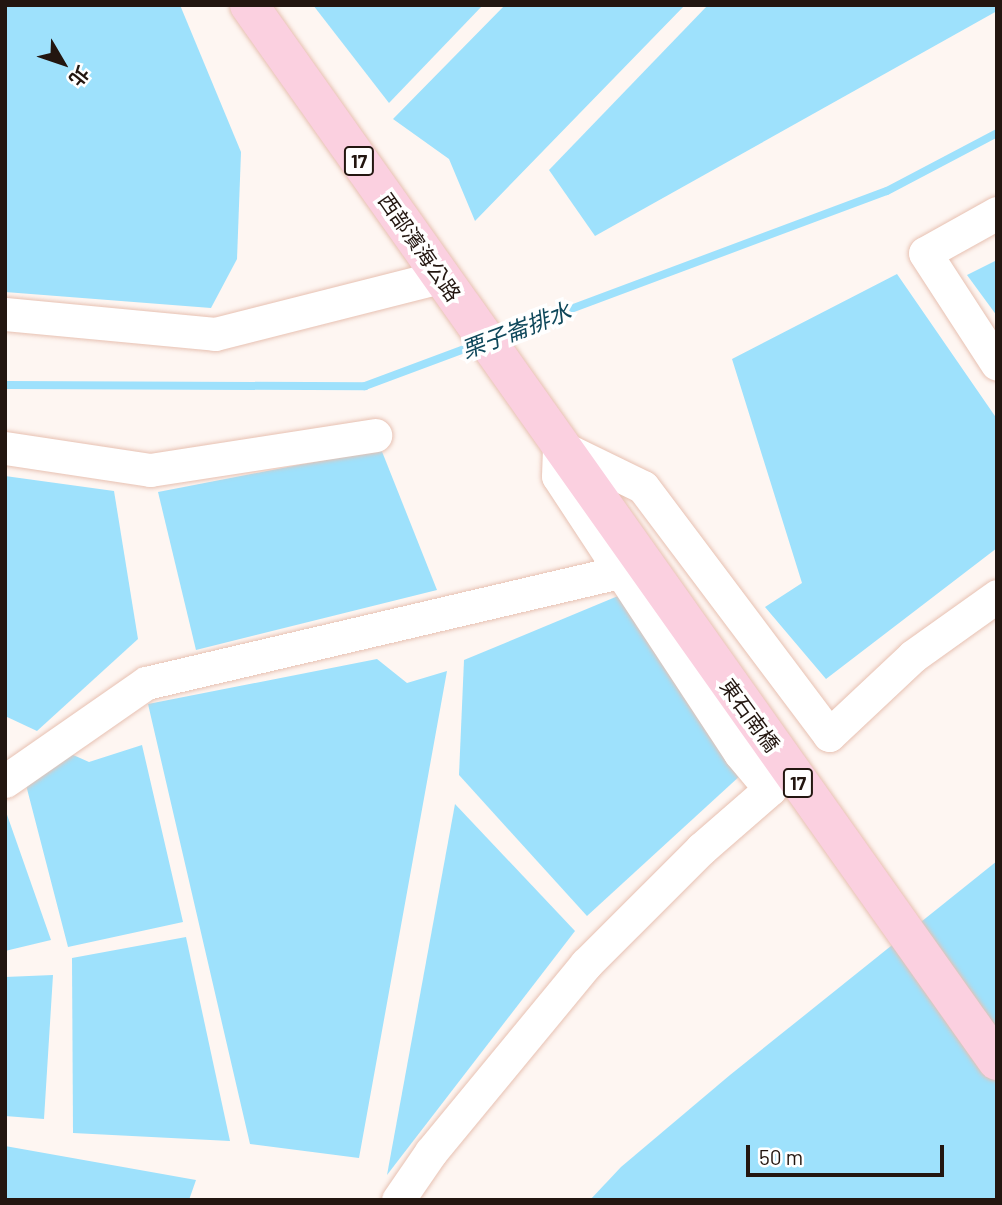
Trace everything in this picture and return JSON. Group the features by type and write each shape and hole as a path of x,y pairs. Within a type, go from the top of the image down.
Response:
{"main road":[{"name":"西部濱海公路","path":"249,5 550,433"},
{"name":"東石南橋","path":"550,433 997,1061"}],"street":[{"path":"997,213 925,253 997,364"},
{"path":"5,314 215,334 441,277"},
{"path":"398,1200 431,1152 586,964 701,849 770,789 740,753 558,476 550,433"},
{"path":"550,433 643,487 829,735 913,656 997,596"},
{"path":"5,447 150,470 375,435"},
{"path":"5,781 146,683 621,572"}],"water":[{"path":"5,5 180,5 241,152 237,259 211,308 5,292"},
{"path":"313,5 483,5 389,103"},
{"path":"505,5 685,5 475,221 449,159 393,119"},
{"path":"708,5 997,5 997,11 595,236 549,170"},
{"path":"997,260 997,316 967,275"},
{"path":"897,274 997,419 997,548 826,679 765,607 802,583 732,359"},
{"path":"381,449 437,590 196,650 158,492"},
{"path":"5,476 114,491 138,639 37,731 5,716"},
{"path":"618,596 742,774 587,916 459,775 464,660"},
{"path":"377,659 407,683 447,671 359,1158 250,1144 148,704"},
{"path":"142,745 183,922 68,947 26,785 71,754 89,762"},
{"path":"455,804 575,931 387,1175"},
{"path":"5,809 51,940 5,951"},
{"path":"997,861 997,1200 590,1200 621,1167 730,1075"},
{"path":"186,937 230,1141 73,1133 72,958"},
{"path":"53,975 44,1119 5,1116 5,977"},
{"path":"5,1146 196,1180 189,1200 5,1200"}],"waterway":[{"name":"栗子崙排水","path":"496,337 887,191 997,133"},
{"name":"栗子崙排水","path":"5,385 365,386 478,344"}]}
